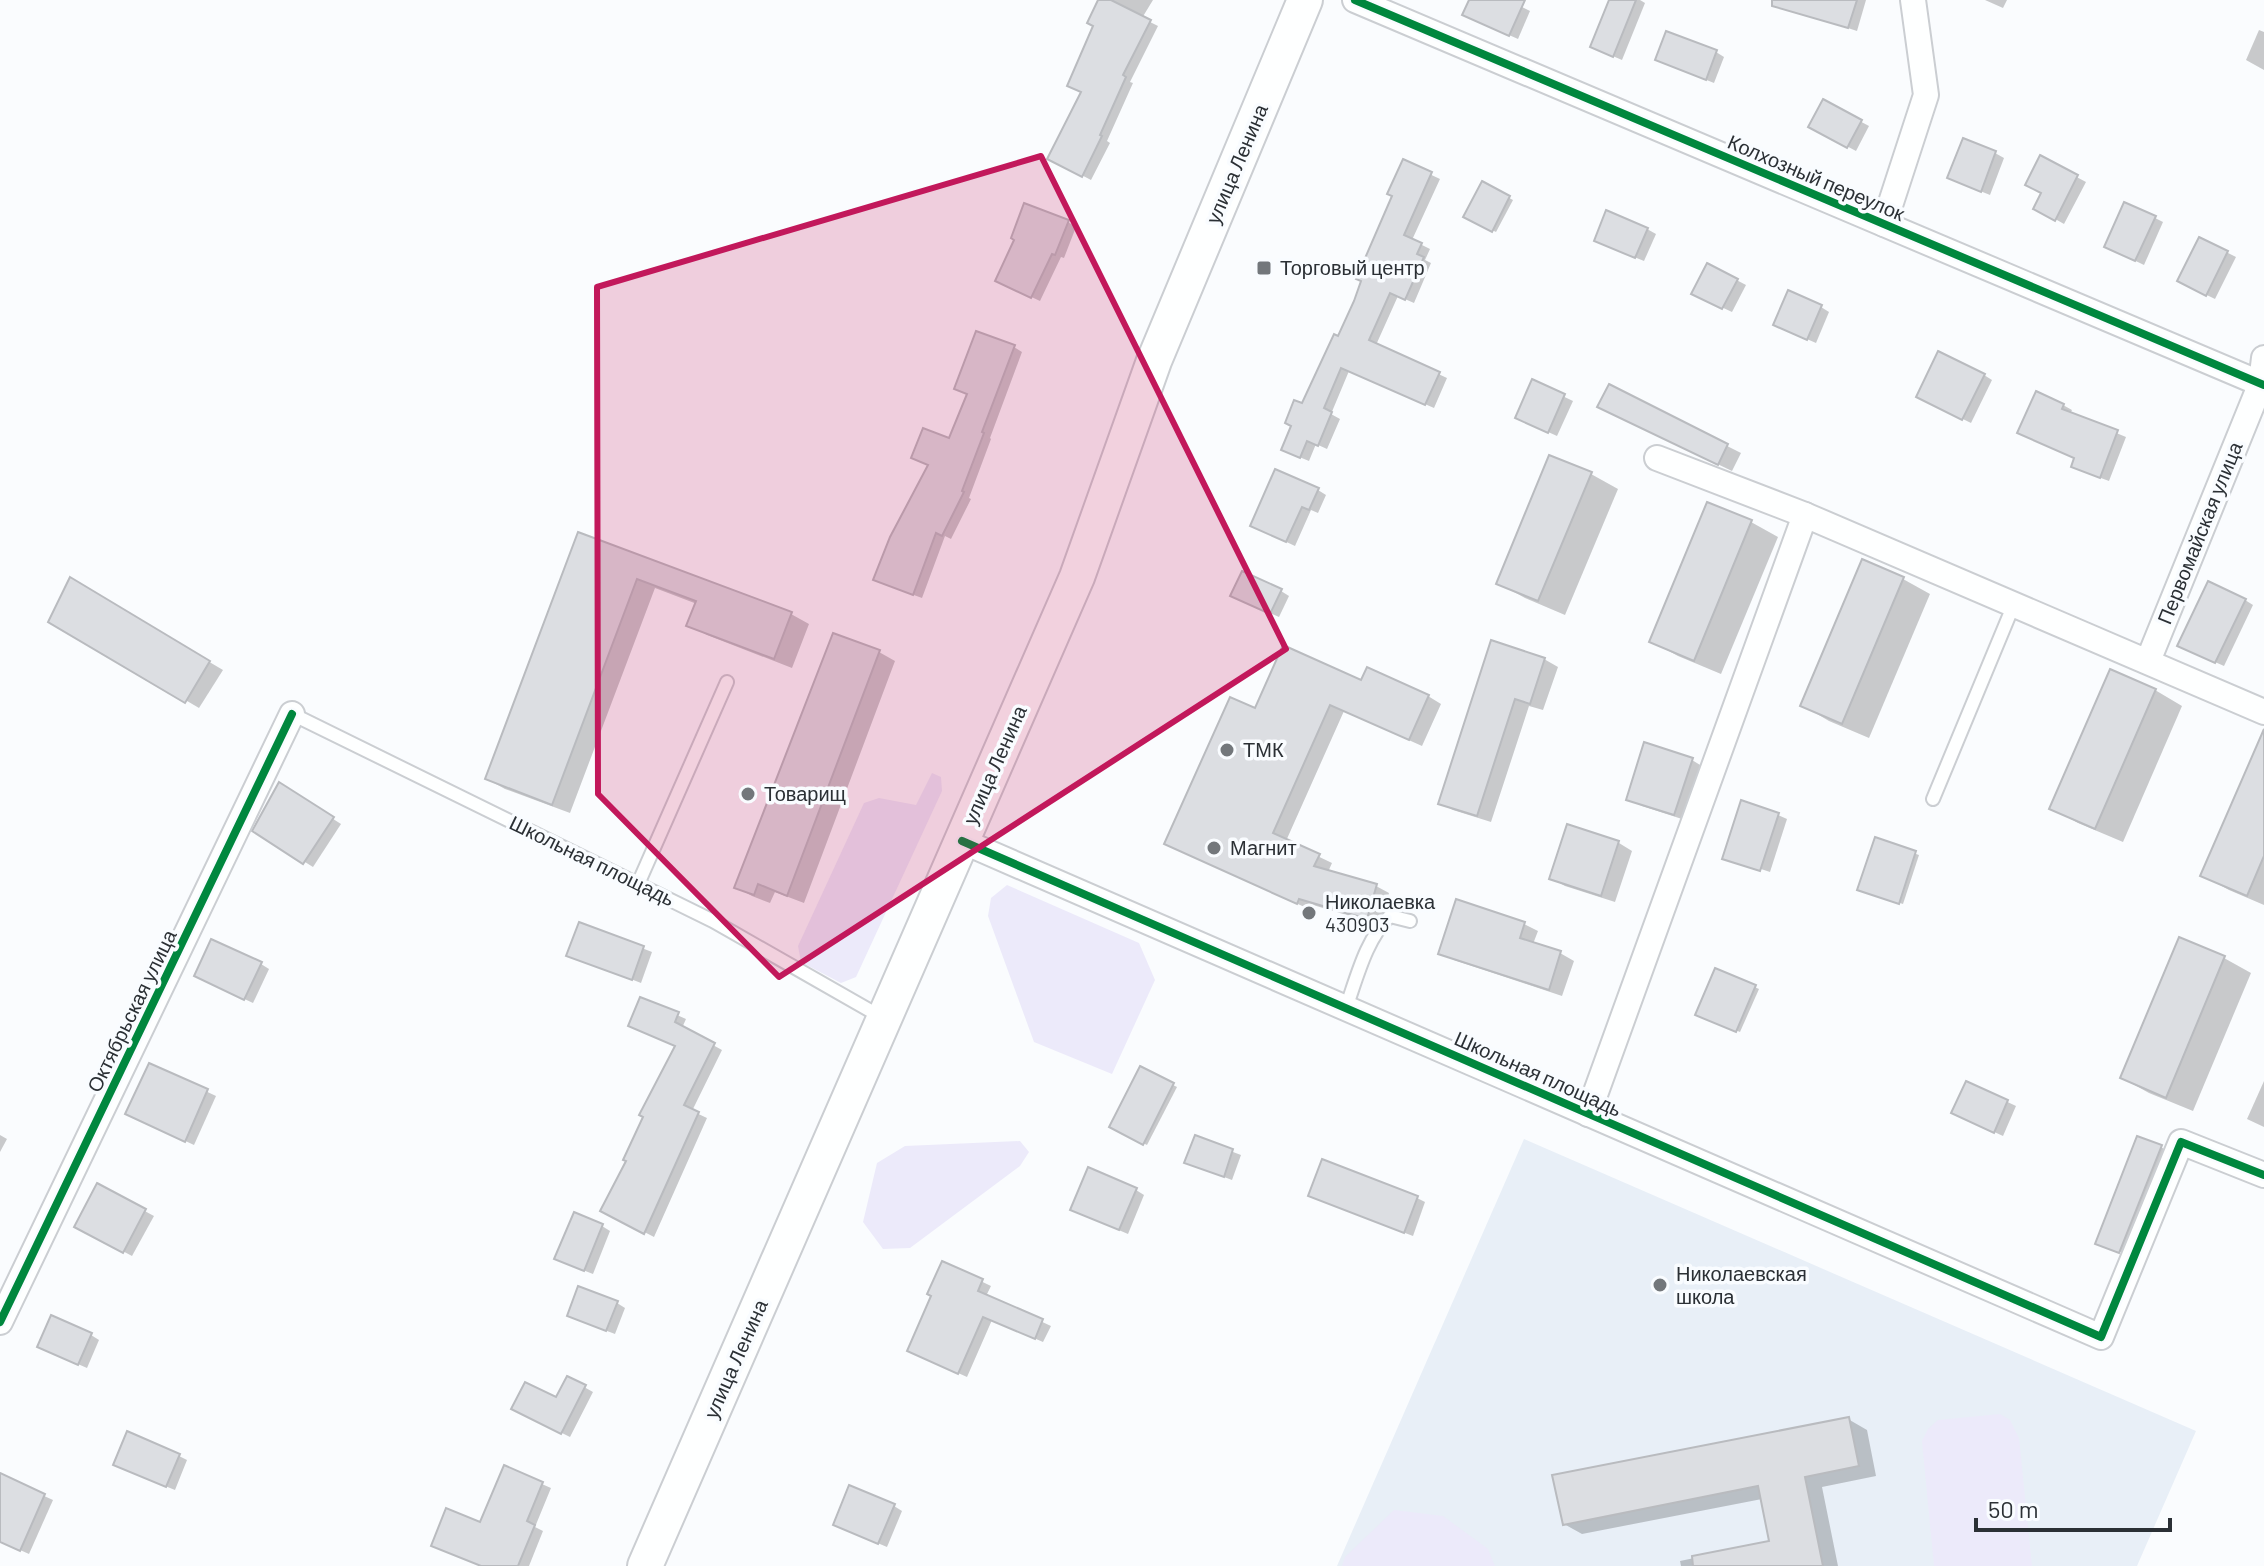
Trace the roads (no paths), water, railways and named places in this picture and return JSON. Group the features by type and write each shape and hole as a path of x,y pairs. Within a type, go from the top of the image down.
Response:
{"main road":[{"name":"улица Ленина","path":"645,1566 1077,577 1154,361 1305,0"}],"street":[{"name":"Колхозный переулок","path":"1355,0 2262,384"},
{"path":"1884,224 1926,95 1913,0"},
{"name":"Первомайская улица","path":"2148,661 2262,384 2264,358"},
{"path":"1657,458 1805,515 2264,712"},
{"path":"1588,1114 1805,515"},
{"name":"Октябрьская улица","path":"0,1322 292,714"},
{"name":"Школьная площадь","path":"962,841 2101,1337 2181,1142 2264,1175"}],"lane":[{"path":"1933,799 2014,604"},
{"path":"638,884 727,682"},
{"name":"Школьная площадь","path":"292,714 713,921 886,1019"},
{"path":"1346,1008 1365,955 1381,924 1390,916 1410,921"}],"place":[{"name":"Торговый центр","path":"1264,268"},
{"name":"ТМК","path":"1227,750"},
{"name":"Товарищ","path":"748,794"},
{"name":"Магнит","path":"1214,848"},
{"name":"Николаевка 430903","path":"1309,913"},
{"name":"Николаевская школа","path":"1660,1285"}]}
